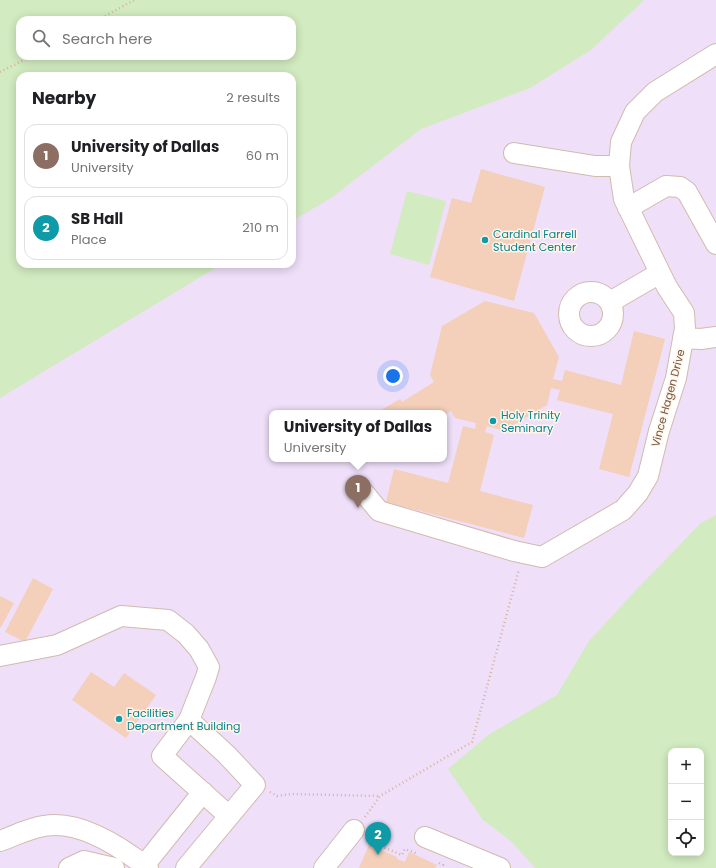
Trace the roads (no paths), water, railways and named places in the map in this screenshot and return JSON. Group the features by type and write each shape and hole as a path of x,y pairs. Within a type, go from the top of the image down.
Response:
{"street":[{"name":"Vince Hagen Drive","path":"365,494 379,511 542,557 623,510 638,492 648,476 659,431 676,378 685,328 684,313 660,273 624,199 619,166 621,142 635,112 655,92 716,54"},
{"path":"514,153 595,166 619,166"},
{"path":"628,208 666,186 680,187 687,192 716,244"},
{"path":"610,302 660,273"},
{"path":"683,338 701,339 716,337"},
{"path":"0,656 58,644 121,616 168,620 186,634 199,649 208,667 206,677 189,720 162,756 229,816"},
{"path":"186,868 256,785 227,755 189,720"},
{"path":"0,841 44,826 65,825 82,829 110,842 145,867 203,792"},
{"path":"324,868 353,832"},
{"path":"424,837 470,862 500,868"},
{"path":"69,868 84,861 114,868"}],"place":[{"name":"Cardinal Farrell Student Center","path":"485,240"},
{"name":"Holy Trinity Seminary","path":"493,421"},
{"name":"University of Dallas","path":"358,508"},
{"name":"Facilities Department Building","path":"119,719"},
{"name":"SB Hall","path":"378,855"}]}
